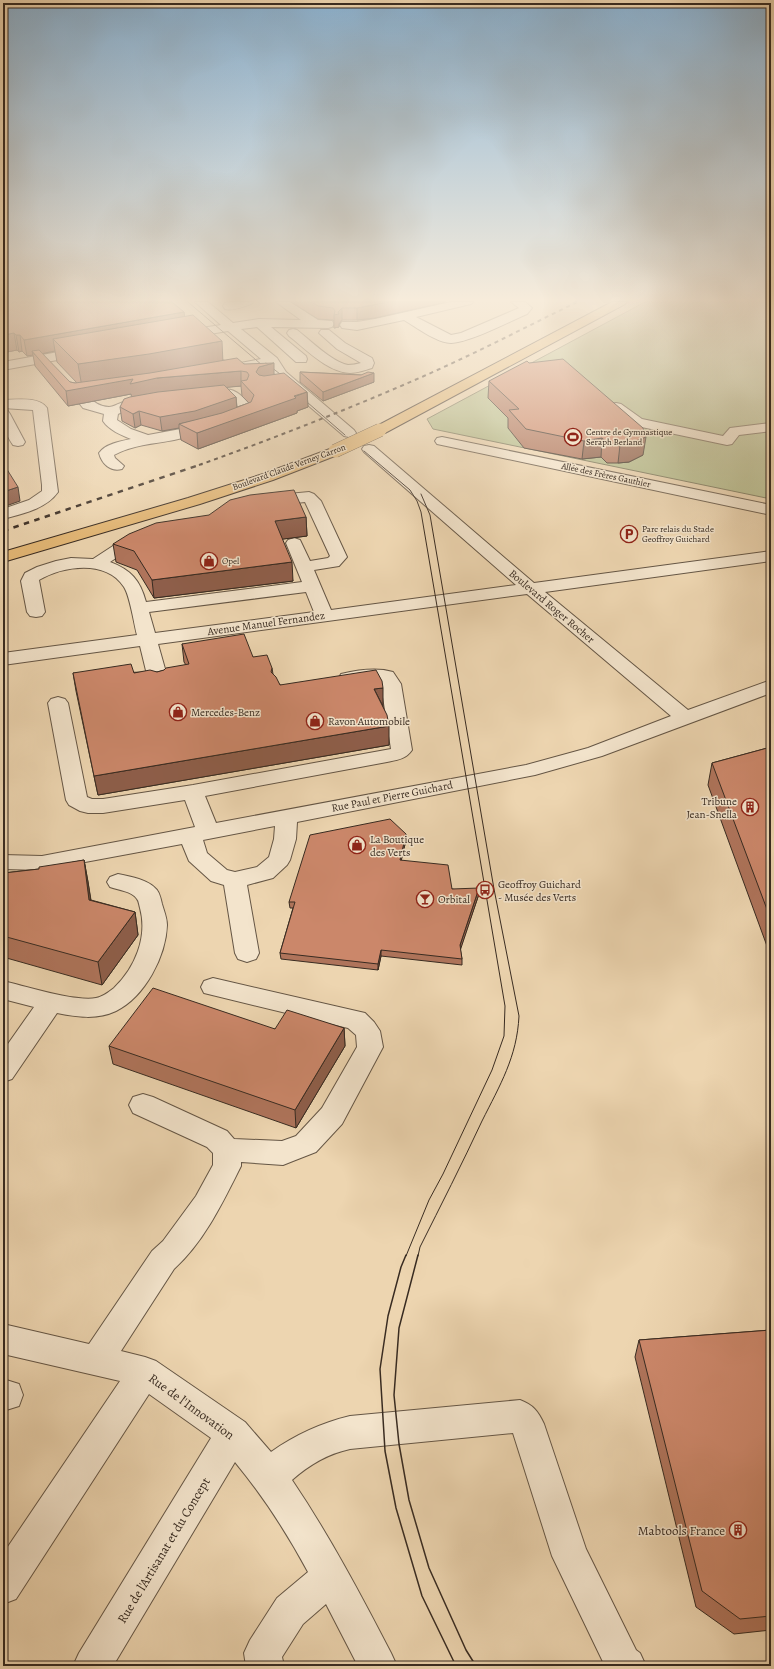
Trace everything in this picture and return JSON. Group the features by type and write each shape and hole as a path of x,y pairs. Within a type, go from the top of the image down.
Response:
{"main road":[{"name":"Boulevard Claude Verney Carron","path":"3,557 194,501 268,477 335,451 380,430 474,380"}],"street":[{"path":"285,380 349,433"},
{"path":"80,390 88,405 110,412 127,405 160,399"},
{"path":"117,466 108,460 106,453 114,448 176,435 230,421 246,414 247,411 245,407 229,393"},
{"path":"3,404 22,403 34,405 40,408 50,486 50,492 45,498 3,514"},
{"path":"616,407 637,422 727,441 735,431 771,427"},
{"path":"110,412 110,421 126,432 147,440"},
{"path":"3,414 18,442"},
{"name":"Allée des Frères Gauthier","path":"442,441 771,510"},
{"name":"Boulevard Roger Rocher","path":"369,449 530,588 685,718"},
{"path":"250,504 301,497 309,497 313,501 338,557 333,562 304,567"},
{"path":"96,564 122,547 145,537 157,534"},
{"path":"294,543 324,615"},
{"name":"Avenue Manuel Fernandez","path":"3,659 771,556"},
{"path":"36,612 30,582 31,577 39,572 69,564 88,562 122,574 129,579 134,588 140,608 146,640 159,683"},
{"path":"140,608 312,586"},
{"path":"58,703 77,800 88,806 103,806 193,792 398,754 402,750 391,684 386,676 380,674 329,681"},
{"name":"Rue Paul et Pierre Guichard","path":"3,862 42,863 528,771 595,752 771,686"},
{"path":"193,792 199,833 197,856 219,876 234,880 265,873 279,860 285,839 286,816"},
{"path":"234,880 247,953"},
{"path":"3,990 50,1003 86,1008 96,1008 107,1005 122,995 142,970 152,943 155,925 148,895 135,886 118,882"},
{"path":"213,987 356,1020 366,1026 370,1038 370,1047 332,1116 306,1144 283,1153 227,1150"},
{"path":"3,1072 50,1003"},
{"path":"96,1361 163,1260 174,1250 206,1205 227,1166 227,1150 217,1139 143,1105"},
{"name":"Rue de l'Innovation","path":"3,1339 145,1372 233,1434 269,1476 306,1531 378,1666"},
{"path":"3,1586 145,1372"},
{"path":"269,1476 292,1457 309,1446 331,1436 364,1430 384,1430 520,1416 527,1424 570,1556 623,1663 627,1666"},
{"name":"Rue de l'Artisanat et du Concept","path":"92,1666 233,1434"},
{"path":"265,1666 263,1653 290,1611 331,1576"}],"green space":[{"path":"500,380 771,380 771,499 433,429 427,419"}],"building":[{"path":"57,380 68,380 75,383 98,380 128,380 66,391"},
{"path":"132,380 149,380 130,384"},
{"path":"292,380 307,392 294,396 296,398 197,433 179,424 222,413 251,402 254,395 241,381"},
{"path":"309,380 356,380 323,392"},
{"path":"587,380 643,428 646,437 631,443 620,445 609,444 602,438 584,441 526,429 509,410 519,409 489,381"},
{"path":"224,385 236,397 195,411 160,417 139,411 133,414 120,407 124,399 130,397 158,392"},
{"path":"3,463 18,487 3,492"},
{"path":"294,490 306,517 275,521 292,562 152,580 134,551 113,544 129,534 156,523 209,515 230,500 250,495"},
{"path":"244,634 253,657 267,655 272,668 271,672 276,677 280,685 376,670 382,681 383,688 374,689 387,715 389,726 94,776 73,673 131,664 134,673 150,670 157,672 166,668 189,664 182,644"},
{"path":"771,747 771,920 712,763"},
{"path":"390,819 406,834 400,860 448,865 452,889 479,888 460,945 462,959 381,950 378,964 280,953 295,902 289,902 310,835"},
{"path":"84,860 89,900 135,912 98,962 3,936 3,873 39,869 39,867"},
{"path":"153,988 275,1029 287,1010 344,1028 295,1110 109,1046"},
{"name":"Mabtools France","path":"771,1330 771,1616 740,1619 702,1591 639,1340"}],"tram line":[{"path":"300,396 345,435"},
{"path":"364,451 410,490 417,501 421,512 505,1006 504,1036 492,1070 443,1174 429,1200 406,1256"},
{"path":"418,1256 420,1247 501,1083 515,1045 519,1016 494,889 430,515 421,494"},
{"path":"406,1255 401,1267 388,1316 380,1369 385,1451 396,1508 422,1596 456,1666"},
{"path":"418,1255 399,1328 394,1395 399,1444 409,1500 429,1568 466,1650 476,1666"}],"railway":[{"path":"199,465 313,422 415,380"},
{"path":"3,531 202,464"}],"place":[{"name":"Centre de Gymnastique Seraph Berland","path":"573,437"},
{"name":"Parc relais du Stade Geoffroy Guichard","path":"629,534"},
{"name":"Opel","path":"209,561"},
{"name":"Mercedes-Benz","path":"178,712"},
{"name":"Ravon Automobile","path":"315,721"},
{"name":"Tribune Jean-Snella","path":"750,807"},
{"name":"La Boutique des Verts","path":"357,845"},
{"name":"Geoffroy Guichard - Musée des Verts","path":"485,890"},
{"name":"Orbital","path":"425,899"},
{"name":"Mabtools France","path":"738,1530"}]}
